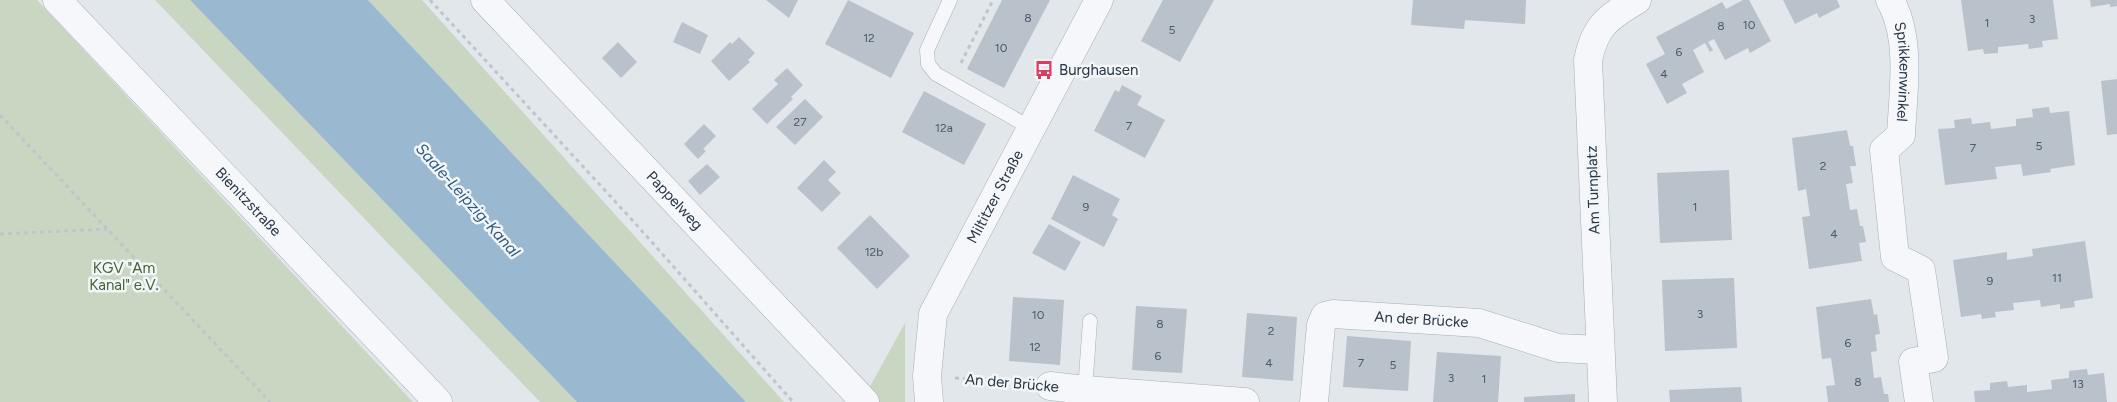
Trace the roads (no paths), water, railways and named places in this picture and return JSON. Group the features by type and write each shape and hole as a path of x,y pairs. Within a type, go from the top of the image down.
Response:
{"street":[{"name":"Bienitzstraße","path":"57,0 438,402"},
{"name":"Pappelweg","path":"485,0 865,402"},
{"name":"Miltitzer Straße","path":"928,389 933,314 1099,0"},
{"name":"Am Turnplatz","path":"1603,402 1588,60 1592,41 1602,24 1616,12 1637,0"},
{"name":"Sprikkenwinkel","path":"1890,0 1896,9 1904,38 1901,135 1884,150 1895,257 1921,270 1934,358 1913,362 1919,402"},
{"name":"An der Brücke","path":"1314,402 1321,325 1325,316 1334,314 1479,323 1558,348 1600,350"},
{"name":"An der Brücke","path":"1050,386 1245,402"}],"lane":[{"path":"948,1 927,50 928,64 936,74 950,84 1031,128"},
{"path":"1085,390 1090,321"}],"water":[{"name":"Saale-Leipzig-Kanal","path":"190,0 368,0 746,402 577,402"}],"place":[{"name":"Burghausen","path":"1044,70"}],"park label":[{"name":"KGV \"Am Kanal\" e.V.","path":"124,276"}]}
